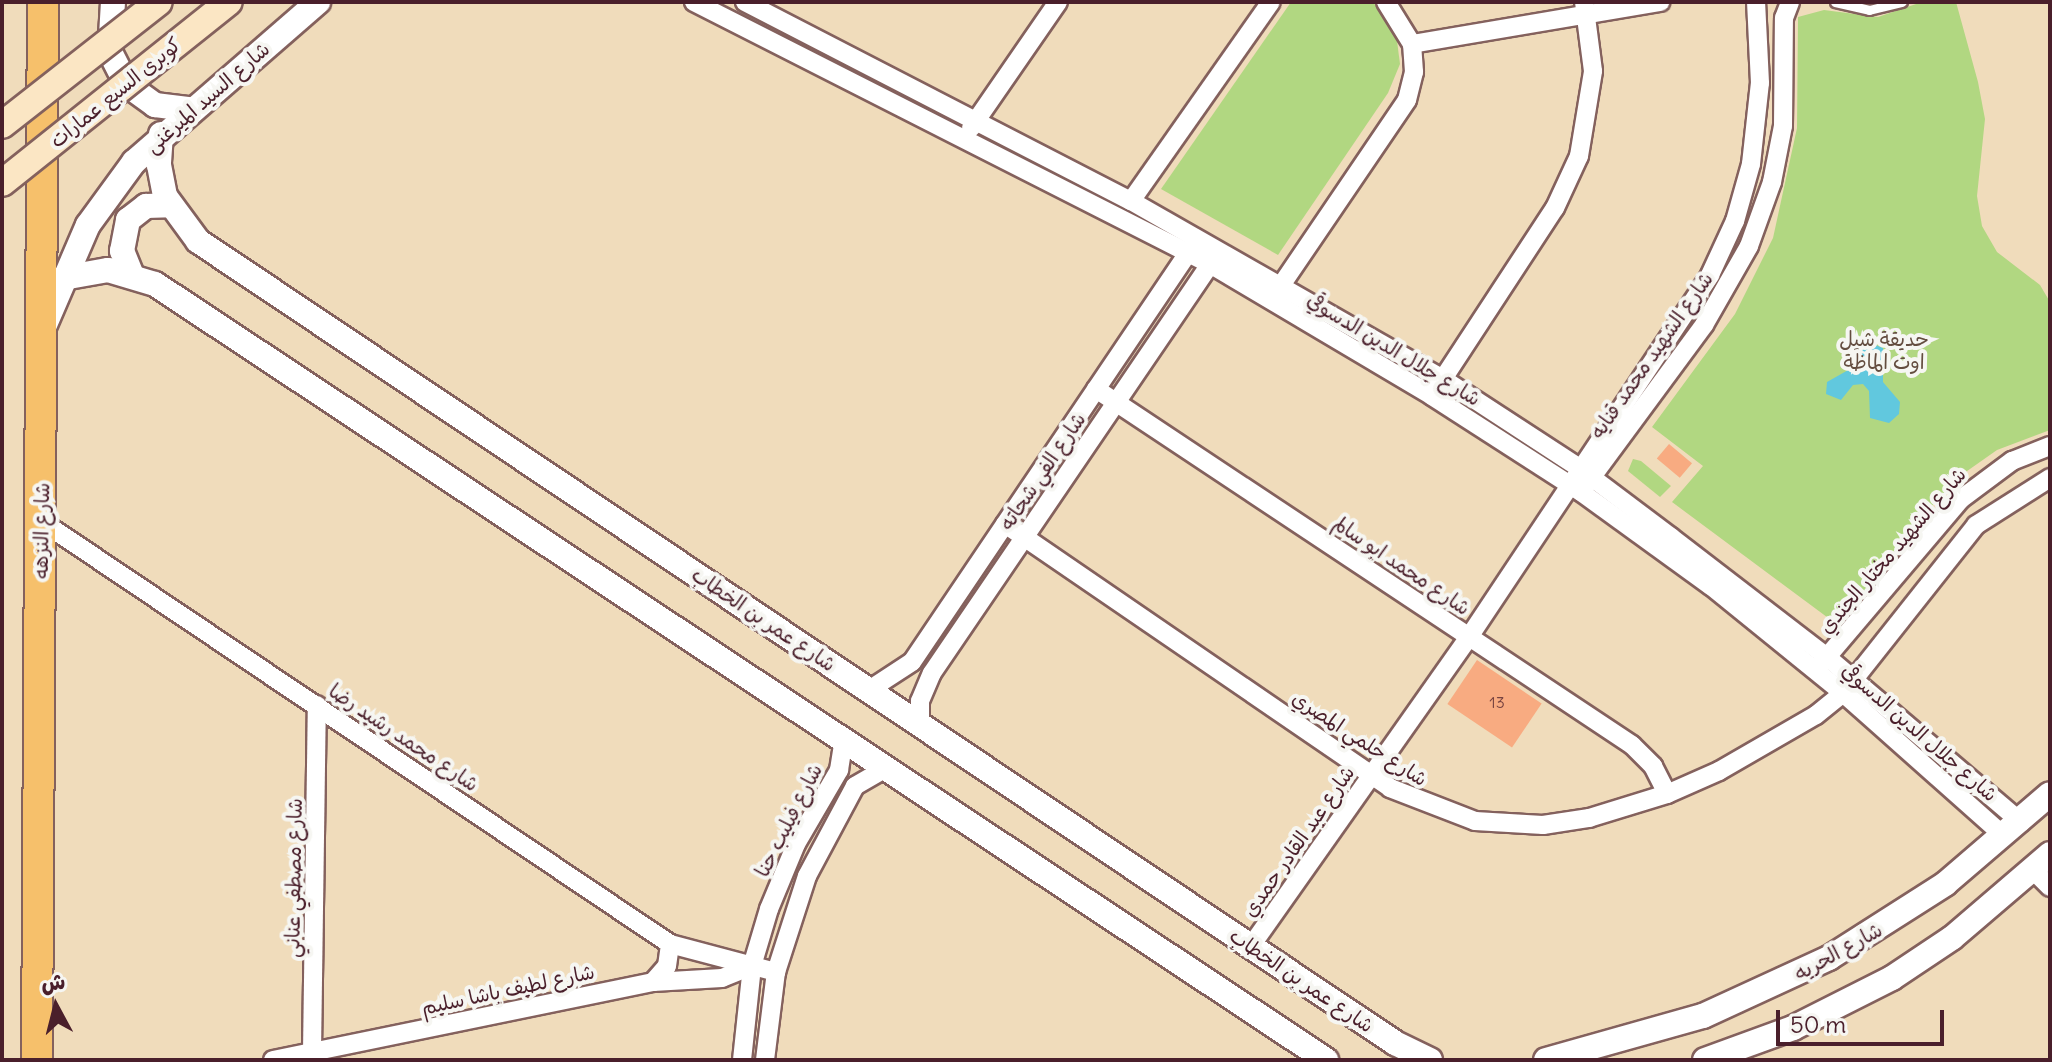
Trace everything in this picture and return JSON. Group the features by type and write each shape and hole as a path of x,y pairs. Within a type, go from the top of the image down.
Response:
{"main road":[{"name":"شارع النزهه","path":"37,1060 43,2"},
{"path":"2,125 159,2"},
{"name":"كوبرى السبع عمارات","path":"2,183 229,2"}],"street":[{"path":"113,2 110,52 126,84 155,105 190,109"},
{"name":"شارع السيد الميرغنى","path":"43,330 63,278 98,209 161,134 318,2"},
{"name":"شارع جلال الدين الدسوقي","path":"694,2 719,7 963,141 1193,245 1432,396 1580,480"},
{"name":"شارع جلال الدين الدسوقي","path":"745,2 1131,201 1193,245"},
{"path":"963,141 1058,2"},
{"path":"1131,201 1271,2"},
{"path":"1282,284 1401,112 1412,86 1412,44 1386,2"},
{"path":"1412,44 1586,8 1660,2"},
{"name":"شارع الشهيد محمد قنايه","path":"1580,480 1690,307 1735,221 1759,109 1756,2"},
{"name":"شارع الشهيد محمد قنايه","path":"1580,480 1704,325 1749,246 1772,182 1783,126 1785,3"},
{"path":"1432,396 1555,208 1579,156 1593,71 1586,8"},
{"name":"شارع عمر بن الخطاب","path":"161,134 159,165 170,205 198,241 1395,1043 1430,1060"},
{"path":"131,273 122,251 128,220 146,206 170,205"},
{"name":"شارع الفي شحاته","path":"869,690 912,662 1193,245"},
{"name":"شارع جلال الدين الدسوقي","path":"1215,257 1282,284 1443,379 1822,664 2013,829"},
{"name":"شارع الفي شحاته","path":"920,724 927,680 1215,257"},
{"path":"63,278 97,269 131,273 155,284 1326,1060"},
{"name":"شارع محمد ابو سالم","path":"1096,389 1640,751 1667,794"},
{"name":"شارع الشهيد مختار الجندي","path":"1822,664 1961,499 2012,461 2050,446"},
{"name":"شارع حلمي المصري","path":"1005,524 1371,775 1431,808 1475,821 1521,826 1589,818 1667,794 1768,744 1848,686 1976,525 2050,478"},
{"name":"شارع عبد القادر حمدي","path":"1251,946 1580,480"},
{"name":"شارع محمد رشيد رضا","path":"41,521 670,944 776,972"},
{"name":"شارع مصطفي عناني","path":"312,1052 317,705"},
{"name":"شارع فيليب حنا","path":"742,1060 752,966 777,887 839,770 844,740"},
{"name":"شارع فيليب حنا","path":"765,1060 776,972 798,898 827,833 855,786 886,768"},
{"name":"شارع الحريه","path":"1553,1059 1670,1027 1788,979 1889,923 2013,829 2050,794"},
{"path":"1705,1060 1793,1028 1892,978 2044,870"},
{"path":"653,982 667,966 670,944"},
{"name":"شارع لطيف باشا سليم","path":"273,1060 653,982 722,978 752,966"}],"lane":[{"path":"1835,2 1869,10 1902,2"}],"green space":[{"path":"1291,2 1373,2 1396,33 1400,64 1388,93 1278,255 1161,189"},
{"name":"حديقة شيل اوت الماظة","path":"1922,2 1956,2 1978,82 1985,119 1977,196 1982,226 1997,252 2040,285 2050,302 2050,430 1997,450 1960,476 1929,509 1880,580 1835,623 1672,502 1703,466 1652,427 1735,314 1773,238 1797,128 1798,17 1824,10 1878,17"},
{"path":"1633,459 1641,461 1671,486 1660,497 1628,471"}],"water":[{"path":"1865,341 1883,348 1883,382 1900,402 1899,414 1889,423 1870,418 1869,391 1863,384 1853,385 1841,400 1826,394 1827,382 1850,369 1856,349"}],"building":[{"path":"1669,444 1692,463 1680,478 1657,459"},
{"path":"1477,660 1542,704 1512,748 1447,704"}]}
